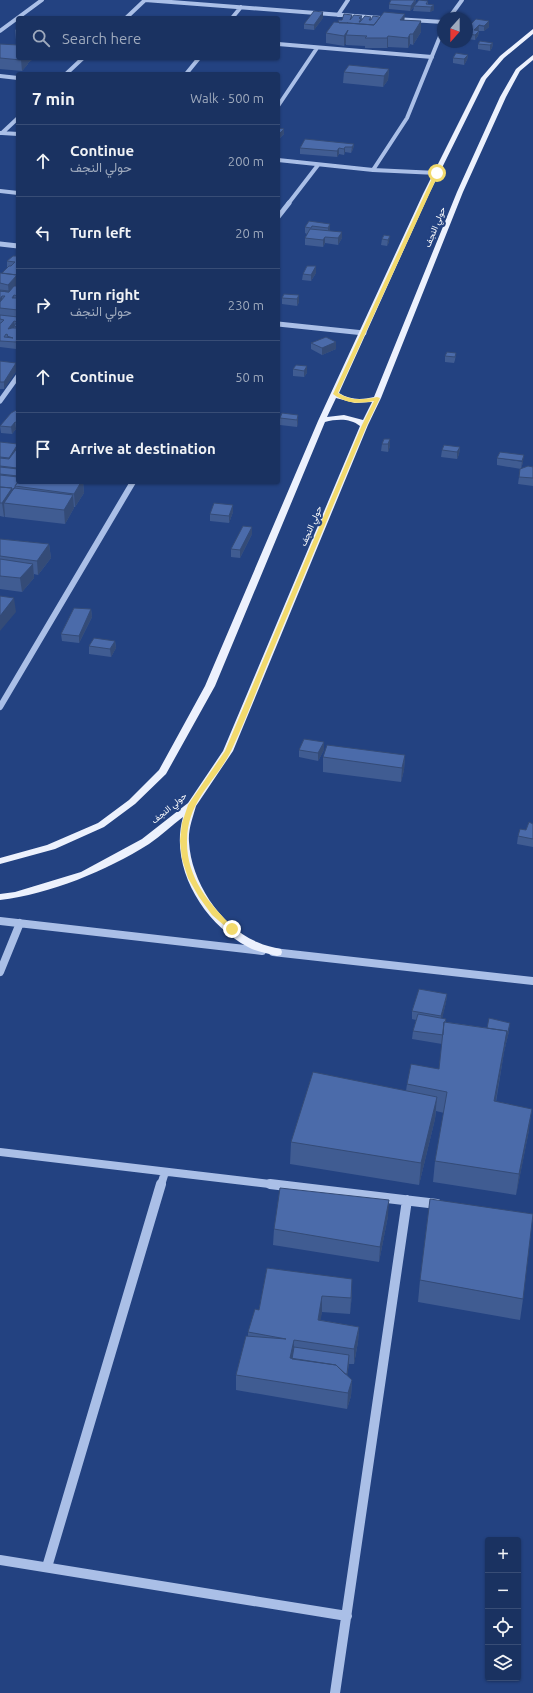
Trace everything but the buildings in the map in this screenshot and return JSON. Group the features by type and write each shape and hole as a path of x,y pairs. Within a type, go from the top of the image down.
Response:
{"main road":[{"name":"حولي النجف","path":"0,862 51,847 101,825 132,802 163,772 210,686 322,421 336,394 437,173 484,78 502,57 533,31"},
{"name":"حولي النجف","path":"0,897 16,895 85,874 146,841 191,805 228,751 364,425 377,398 460,192 502,97 518,70 533,57"},
{"path":"336,394 346,400 362,402 377,398"},
{"path":"322,421 342,417 356,419 364,425"},
{"path":"191,805 186,823 184,841 185,859 191,878 201,896 214,913 252,944 277,952"}],"street":[{"path":"20,16 42,0"},
{"path":"128,16 145,0 383,18"},
{"path":"338,15 348,0"},
{"path":"453,12 462,0"},
{"path":"234,16 241,7"},
{"path":"0,31 16,19"},
{"path":"390,19 437,22"},
{"path":"280,44 432,57"},
{"path":"373,170 407,118 437,44"},
{"path":"280,103 317,48"},
{"path":"68,72 81,60"},
{"path":"188,72 197,60"},
{"path":"0,76 16,78"},
{"path":"1,133 16,120"},
{"path":"1,133 16,134"},
{"path":"280,160 373,170 437,173"},
{"path":"280,214 318,165"},
{"path":"0,191 16,193"},
{"path":"0,244 16,246"},
{"path":"280,324 364,333"},
{"path":"0,401 16,379"},
{"path":"0,706 132,484"},
{"path":"0,921 533,981"},
{"path":"0,972 20,923"},
{"path":"0,1152 447,1205"},
{"path":"46,1567 165,1172"},
{"path":"335,1693 407,1200"},
{"path":"0,1560 347,1616"}],"route":[{"path":"232,929 214,913 201,896 191,878 185,859 184,841 186,823 191,805 228,751 364,425 377,398 362,402 346,400 336,394 426,194 437,173"}]}
